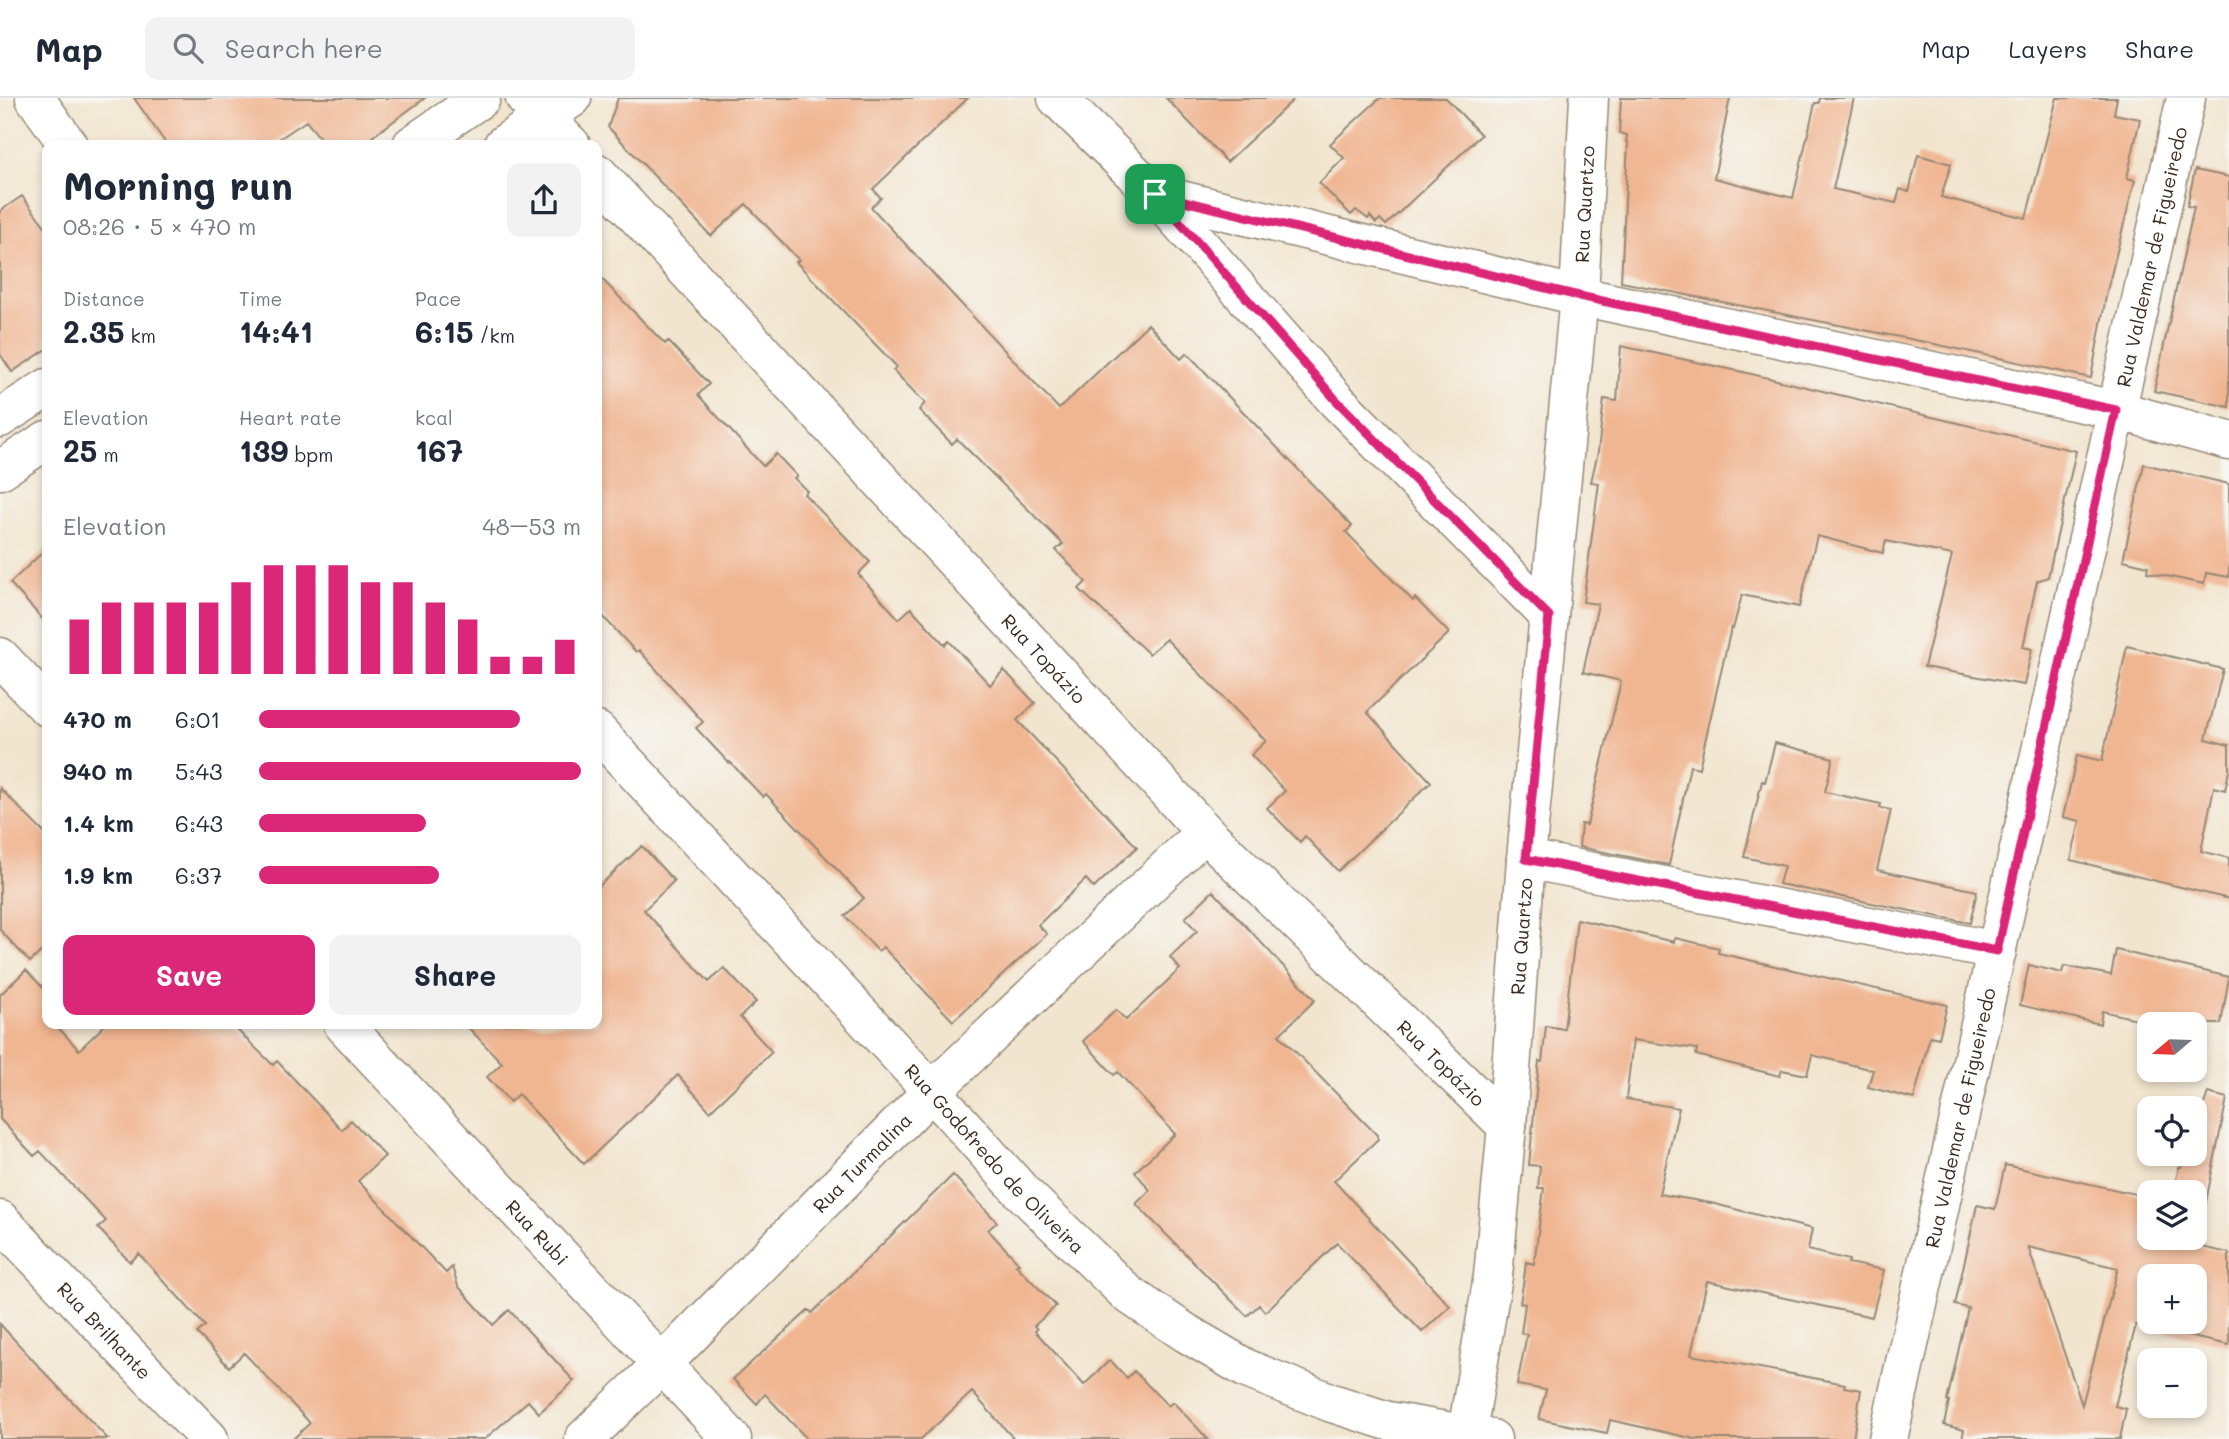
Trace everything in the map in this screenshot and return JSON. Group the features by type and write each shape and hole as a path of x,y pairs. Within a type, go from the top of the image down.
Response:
{"street":[{"path":"35,98 64,140"},
{"path":"419,140 481,98"},
{"path":"1057,98 1155,194 1336,400 1549,616"},
{"name":"Rua Valdemar de Figueiredo","path":"1888,1439 2186,98"},
{"name":"Rua Quartzo","path":"1475,1437 1507,1126 1526,859 1579,296 1588,99"},
{"path":"508,140 547,104 568,140"},
{"name":"Rua Topázio","path":"602,178 1205,832 1507,1126"},
{"path":"1155,194 1579,296 2116,410 2229,440"},
{"path":"0,418 42,391"},
{"path":"0,470 42,443"},
{"path":"0,657 42,702"},
{"name":"Rua Godofredo de Oliveira","path":"602,736 932,1091 1022,1192 1128,1294 1247,1369 1332,1403 1388,1421 1475,1437"},
{"name":"Rua Turmalina","path":"584,1439 661,1365 932,1091 1205,832"},
{"path":"1526,859 1997,951"},
{"name":"Rua Rubi","path":"348,1029 732,1439"},
{"name":"Rua Brilhante","path":"0,1220 209,1439"}],"building":[{"path":"134,98 425,98 368,140 322,140 306,121 278,140 163,140"},
{"path":"618,98 968,98 873,189 881,198 871,207 1059,409 1148,324 1181,359 1187,353 1352,526 1346,532 1413,601 1415,598 1449,633 1367,712 1431,782 1338,871 1305,836 1300,842 1267,808 1285,791 1251,755 1266,741 1166,639 1149,654 1079,589 1086,582 1056,550 1063,544 957,439 952,444 919,410 925,403 893,370 897,367 796,262 799,260 746,204 711,236 608,127"},
{"path":"1166,98 1295,98 1227,162"},
{"path":"1380,98 1446,98 1481,135 1386,225 1380,219 1376,223 1370,216 1368,219 1356,210 1351,215 1319,183 1344,158 1330,144"},
{"path":"1621,98 1730,98 1714,178 1793,198 1815,103 1819,103 1820,98 1854,98 1833,189 1896,203 1900,189 1909,192 1918,155 1951,164 1941,197 2026,218 2057,98 2117,98 2114,114 2140,119 2127,178 2135,180 2107,291 2091,378 1621,282 1628,142 1627,135 1619,133"},
{"path":"2195,170 2229,177 2229,407 2154,391 2194,207 2187,206"},
{"path":"22,196 42,222 42,352 12,372 0,354 0,211"},
{"path":"602,279 665,344 668,341 709,384 698,395 763,466 776,454 797,476 794,478 807,491 804,494 870,562 858,574 899,619 911,608 945,645 949,641 990,685 1004,670 1035,703 1017,720 1137,847 1094,888 1086,879 1038,925 1047,934 953,1021 883,947 878,951 845,916 864,898 766,794 763,797 696,728 703,722 639,650 636,652 602,615"},
{"path":"1621,346 2076,451 2048,577 2037,581 2023,647 2032,649 2024,685 1924,667 1952,555 1886,541 1883,553 1817,536 1799,607 1742,595 1733,629 1731,628 1699,768 1690,766 1669,865 1579,847 1581,824 1587,825 1621,681 1583,672 1598,604 1583,602 1599,483 1591,482 1598,452 1604,399 1617,401"},
{"path":"2144,464 2229,484 2229,577 2206,573 2204,584 2147,572 2148,566 2123,560"},
{"path":"42,553 42,618 10,583"},
{"path":"2127,646 2223,669 2206,739 2229,745 2229,771 2225,790 2214,787 2201,851 2229,858 2229,899 2071,860 2080,821 2063,817 2077,755 2102,761"},
{"path":"1775,743 1833,758 1825,792 1881,804 1880,808 1891,810 1877,870 1977,891 1970,923 1779,884 1784,866 1744,857 1762,781 1765,782"},
{"path":"0,788 42,831 42,951 30,962 0,930"},
{"path":"642,846 674,881 644,910 709,982 724,968 756,1002 740,1017 772,1052 710,1111 678,1075 584,1164 518,1094 510,1102 487,1077 502,1063 470,1029 602,1029 602,883"},
{"path":"1213,891 1315,1000 1279,1035 1377,1135 1378,1139 1334,1181 1450,1306 1422,1332 1337,1243 1265,1312 1259,1305 1247,1316 1136,1204 1150,1190 1135,1172 1175,1134 1118,1072 1114,1075 1083,1041 1116,1010 1126,1020 1180,969 1170,957 1197,931 1185,918"},
{"path":"1577,919 1674,942 1675,938 1719,948 1718,953 1947,1005 1939,1038 1930,1036 1914,1099 1868,1087 1873,1070 1812,1055 1807,1075 1782,1070 1780,1076 1696,1055 1697,1049 1633,1040 1626,1099 1679,1108 1659,1194 1711,1203 1812,1229 1808,1250 1849,1260 1848,1263 1884,1270 1872,1317 1707,1281 1691,1355 1845,1384 1844,1387 1861,1390 1853,1439 1695,1439 1610,1420 1607,1433 1539,1419 1546,1390 1517,1385 1527,1334 1521,1333 1525,1304 1520,1303 1526,1262 1534,1264 1544,1188 1538,1188 1540,1166 1529,1165 1539,1061 1542,1062 1546,1026 1564,1029"},
{"path":"2116,950 2229,977 2221,1024 2207,1024 2207,1012 2137,1012 2137,1019 2102,1011 2100,1024 2020,1005 2029,965 2062,973 2064,966 2111,975"},
{"path":"26,970 42,987 42,1029 60,1029 79,1050 101,1029 236,1029 273,1065 277,1061 342,1130 351,1120 385,1156 358,1181 446,1273 452,1267 458,1286 493,1325 509,1310 574,1381 539,1413 528,1401 485,1439 293,1439 310,1423 244,1353 229,1367 197,1333 205,1326 139,1254 130,1262 98,1228 106,1221 40,1151 34,1156 0,1119 0,995"},
{"path":"2208,1093 2227,1098 2207,1197 2207,1180 2176,1180 2181,1167 2207,1166 2207,1096"},
{"path":"2005,1165 2137,1194 2137,1250 2207,1248 2229,1253 2229,1345 2178,1334 2207,1334 2207,1264 2137,1264 2137,1325 2115,1406 2126,1409 2120,1439 1962,1439 1964,1430 1944,1425 1968,1308 1955,1305 1977,1205 1995,1209","holes":["2028,1247 2118,1268 2082,1405"]},
{"path":"953,1175 997,1222 988,1230 1019,1263 1016,1265 1056,1306 1034,1326 1037,1329 1035,1331 1084,1385 1110,1360 1127,1378 1134,1371 1168,1406 1173,1402 1208,1439 1014,1439 972,1392 921,1439 807,1439 765,1394 757,1404 733,1379 809,1310 812,1313"},
{"path":"0,1324 42,1370 108,1439 0,1439"}],"route":[{"path":"1155,194 1579,296 2116,410 1997,951 1526,859 1549,616 1336,400 1155,194"}]}
